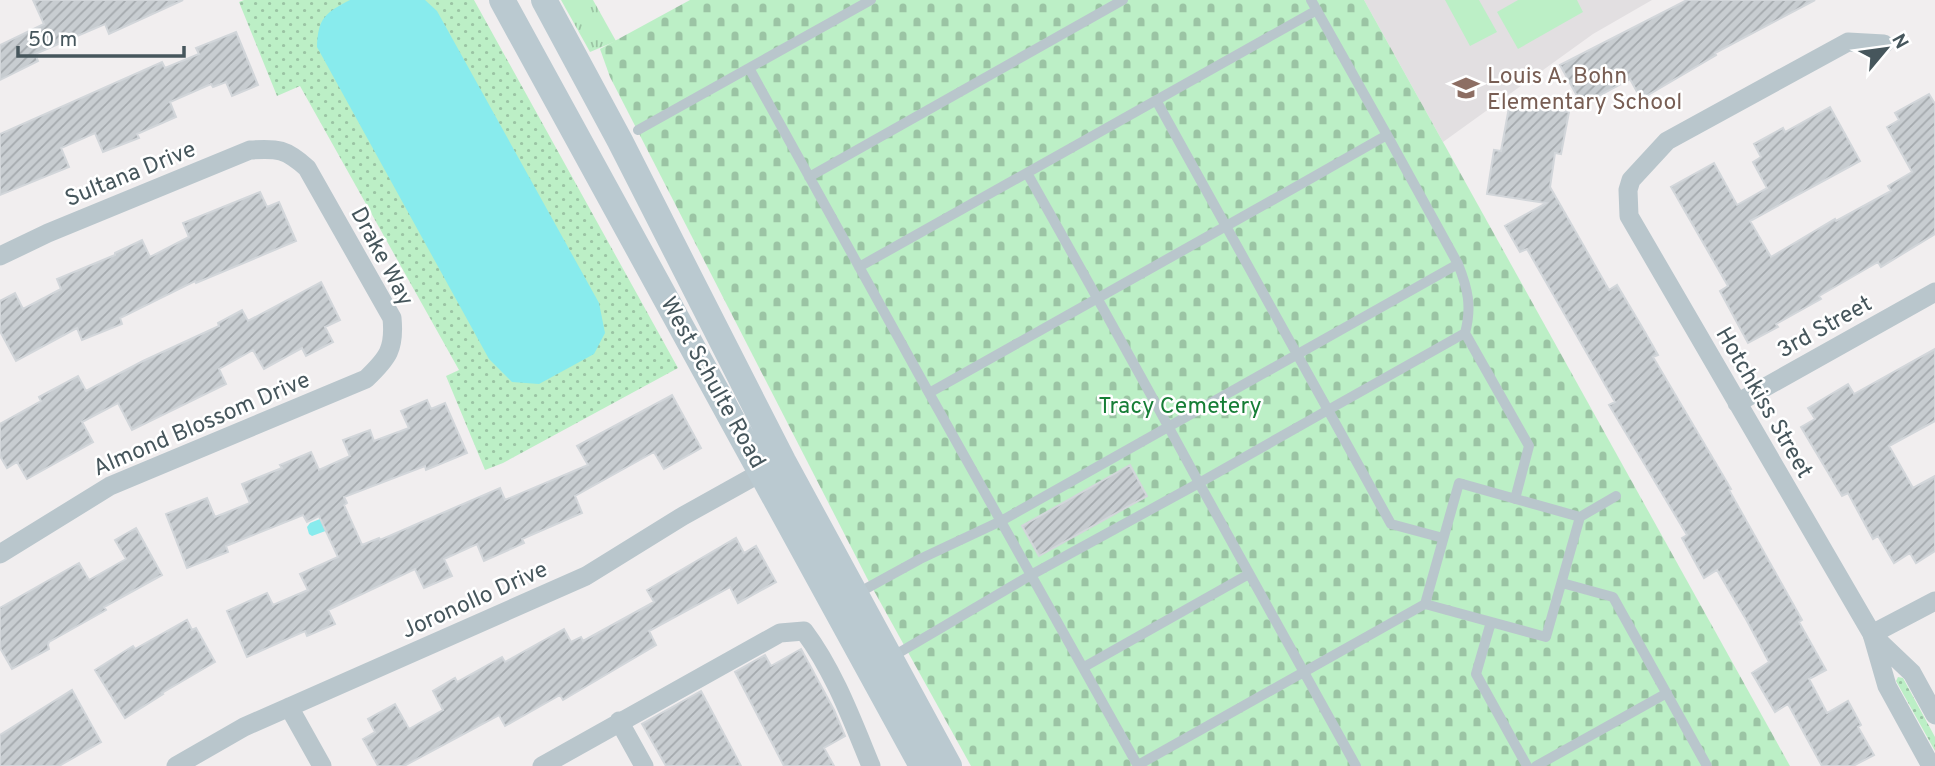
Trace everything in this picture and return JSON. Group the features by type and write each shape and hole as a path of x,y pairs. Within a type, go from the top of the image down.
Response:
{"main road":[{"name":"West Schulte Road","path":"502,0 773,466 855,595 949,766"},
{"name":"West Schulte Road","path":"544,0 614,129 773,466 922,766"}],"street":[{"name":"Hotchkiss Street","path":"1884,44 1848,42 1667,141 1631,180 1628,190 1629,216 1872,634 1887,686 1931,766"},
{"name":"Sultana Drive","path":"0,256 48,233 250,150 281,150"},
{"name":"Drake Way","path":"281,150 292,155 307,168 392,318 394,340 385,360 366,379 352,385"},
{"name":"3rd Street","path":"1737,403 1935,292"},
{"name":"Almond Blossom Drive","path":"0,554 110,485 352,385"},
{"name":"Joronollo Drive","path":"176,766 244,727 289,706 586,576 683,516 773,466"},
{"path":"1872,634 1935,601"},
{"path":"542,766 779,633 804,631 820,652 851,716 871,766"},
{"name":"Hotchkiss Street","path":"1872,634 1912,673 1935,715"},
{"path":"289,706 322,766"},
{"path":"619,721 645,766"}],"lane":[{"path":"638,130 871,0"},
{"path":"809,177 1123,0"},
{"path":"1311,0 1458,264 1468,289 1470,313 1465,333 1529,446 1515,499"},
{"path":"859,267 1317,10"},
{"path":"749,68 1138,765 1425,604 1546,637 1580,517 1616,496"},
{"path":"1156,100 1391,524 1443,538"},
{"path":"929,393 1387,135"},
{"path":"1027,173 1356,766"},
{"path":"855,595 920,559 1001,521 1458,264"},
{"path":"890,658 1031,575 1465,333"},
{"path":"1425,604 1459,483 1580,517"},
{"path":"1083,667 1249,574"},
{"path":"1562,583 1613,597 1707,766"},
{"path":"1491,622 1476,674 1527,766"},
{"path":"1536,766 1667,693"}],"shaded area":[{"name":"Louis A. Bohn Elementary School","path":"1364,0 1652,0 1593,34 1443,142"}],"green space":[{"path":"474,0 678,368 503,463 485,470 446,376 459,370 300,86 277,96 239,2"},
{"path":"561,0 593,0 616,41 590,52"},
{"name":"Tracy Cemetery","path":"690,0 1364,0 1790,766 971,766 868,580 610,77 600,49"},
{"path":"1445,0 1479,0 1497,32 1470,46"},
{"path":"1518,0 1577,0 1583,12 1518,49 1497,12"},
{"path":"1898,677 1903,678 1935,737 1935,751 1896,681"}],"water":[{"path":"350,0 425,0 437,11 599,303 605,333 594,354 539,384 512,382 489,359 317,47 319,29 324,18"},
{"path":"320,519 339,526 312,536 307,527"}],"building":[{"path":"33,0 183,0 109,34 105,24 35,54 38,61 0,80 0,45 44,24"},
{"path":"1687,0 1815,0 1715,53 1716,55 1641,99 1630,79 1582,105 1560,65"},
{"path":"236,32 258,85 232,96 226,82 213,87 211,84 170,102 176,117 137,134 139,138 103,152 95,133 61,148 69,167 0,195 0,134 162,62 165,68 199,54 196,48"},
{"path":"1929,94 1935,104 1935,234 1881,267 1878,262 1819,296 1821,299 1748,343 1720,291 1728,286 1671,187 1714,163 1737,205 1767,188 1753,162 1761,157 1754,144 1783,128 1785,132 1830,107 1860,161 1750,221 1771,257 1835,219 1836,221 1891,191 1888,186 1912,172 1887,127 1899,120 1895,113"},
{"path":"1510,102 1569,112 1561,154 1555,153 1550,187 1609,290 1617,285 1642,327 1658,355 1653,357 1731,489 1729,490 1802,620 1799,622 1826,670 1809,679 1827,713 1848,701 1861,725 1858,727 1874,755 1853,766 1822,766 1788,704 1775,712 1752,673 1769,662 1747,621 1717,570 1704,578 1682,538 1687,535 1609,405 1615,402 1527,249 1520,252 1505,226 1546,203 1487,194 1494,150 1501,151"},
{"path":"260,192 267,207 279,202 296,241 196,283 195,281 120,318 122,324 82,340 77,328 16,361 0,331 0,301 15,293 23,309 61,289 57,279 115,255 142,240 150,257 189,237 183,223"},
{"path":"321,282 340,320 325,327 333,342 306,356 302,348 264,369 253,350 219,369 226,384 132,430 118,403 82,422 93,442 27,479 17,462 7,468 0,456 0,424 41,401 39,397 78,376 86,391 219,326 218,323 242,310 248,321"},
{"path":"1935,349 1935,421 1889,446 1913,488 1935,476 1935,551 1916,563 1910,553 1894,563 1878,536 1873,539 1848,493 1842,496 1801,427 1815,419 1808,408 1848,384 1854,394"},
{"path":"672,395 701,448 664,469 654,452 575,496 582,513 522,539 524,543 484,561 477,544 444,559 452,576 424,588 415,569 328,610 335,624 307,636 305,631 247,657 227,611 267,593 273,605 308,590 300,574 338,557 319,516 307,522 303,515 226,546 228,552 187,568 166,514 207,498 215,517 250,503 242,484 282,468 280,465 311,452 319,470 350,456 343,440 370,430 374,441 409,428 401,411 427,400 431,409 445,403 467,453 426,470 425,466 344,497 347,503 344,505 362,545 379,538 380,540 500,488 505,500 588,465 577,446"},
{"path":"1130,465 1147,496 1039,556 1022,526"},
{"path":"136,528 162,575 104,607 106,610 49,642 49,649 12,669 0,648 0,608 79,563 89,580 126,559 115,540"},
{"path":"736,538 744,553 756,546 776,582 738,603 730,587 649,631 656,645 563,700 560,695 505,726 499,715 404,766 378,766 363,739 375,732 368,719 395,704 409,729 443,710 433,691 455,678 457,682 502,657 505,662 564,629 571,642 581,637 583,641 654,602 647,590"},
{"path":"187,620 192,630 196,628 215,662 125,718 95,670 133,646 135,649"},
{"path":"801,649 845,736 824,748 834,766 784,766 735,672 765,655 771,666"},
{"path":"72,690 101,742 59,766 0,766 0,735"},
{"path":"701,691 741,766 666,766 642,724"}],"place":[{"name":"Louis A. Bohn Elementary School","path":"1466,88"}]}
